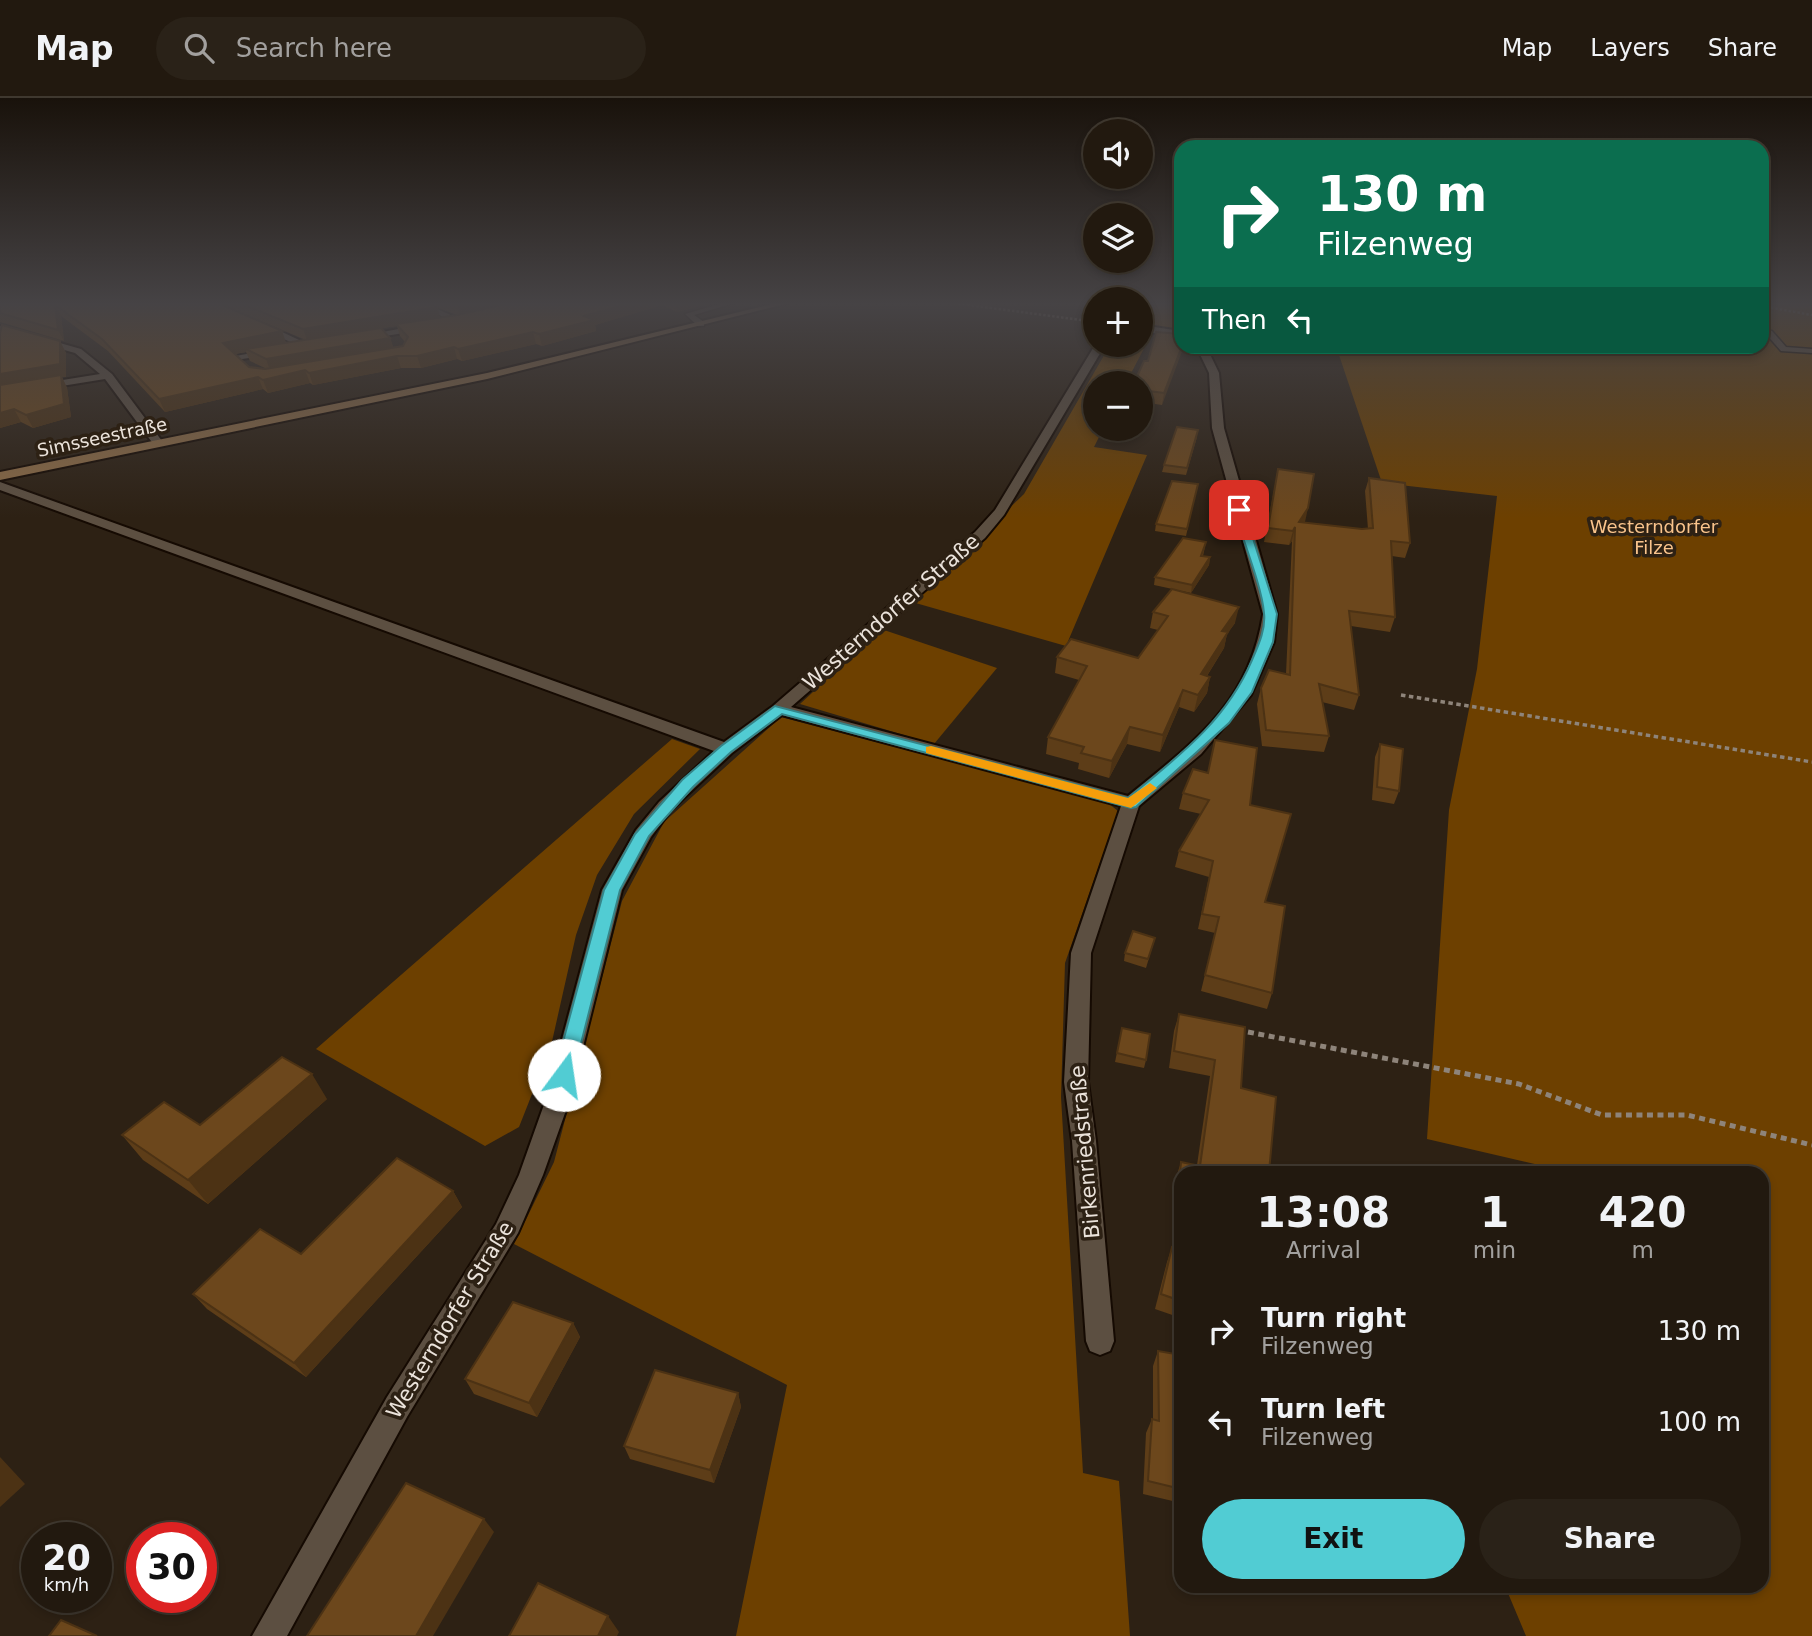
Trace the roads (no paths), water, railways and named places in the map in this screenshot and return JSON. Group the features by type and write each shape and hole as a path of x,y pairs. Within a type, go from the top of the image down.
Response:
{"main road":[{"name":"Simsseestraße","path":"0,476 492,375"}],"street":[{"name":"Westerndorfer Straße","path":"269,1636 397,1407 505,1233 531,1175 558,1099 612,890 628,859 665,806 726,749 779,709 980,535 1000,512 1082,375"},
{"path":"779,709 1131,803 1195,750 1224,720 1251,682 1266,642 1270,614 1245,533 1218,428 1214,375"},
{"path":"0,393 108,376 158,443"},
{"path":"0,486 726,749"},
{"name":"Birkenriedstraße","path":"1100,1341 1084,1141 1076,1082 1081,953 1131,803"}],"park label":[{"name":"Westerndorfer Filze","path":"1654,536"}]}
